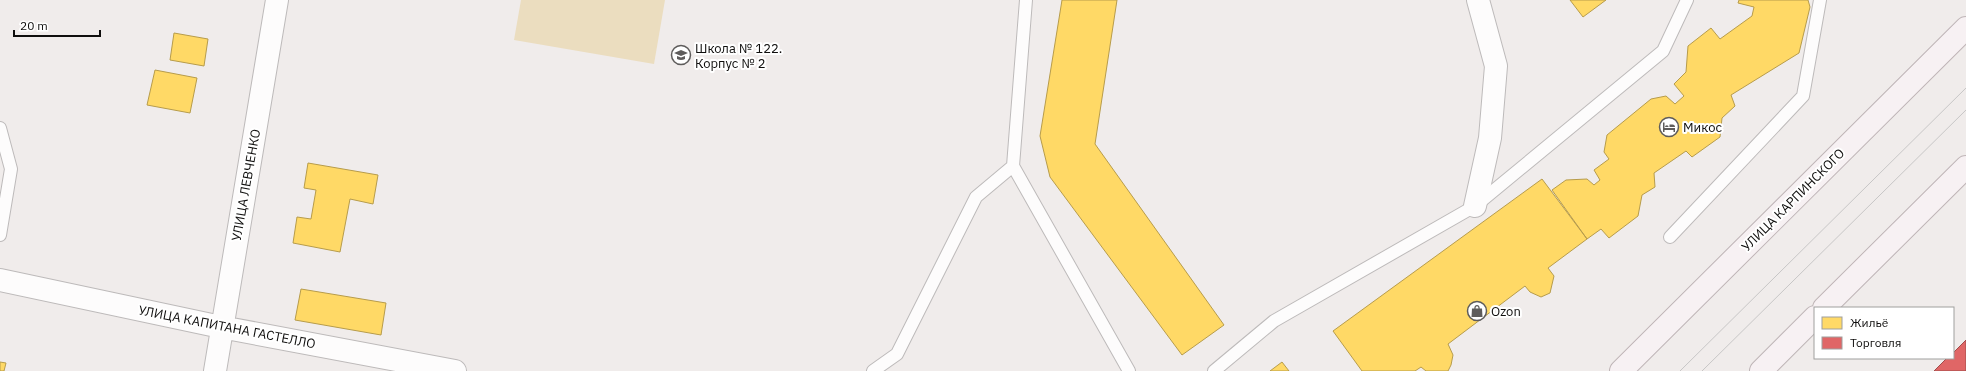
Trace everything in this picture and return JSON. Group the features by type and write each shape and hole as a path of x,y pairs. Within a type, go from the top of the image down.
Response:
{"main road":[{"name":"УЛИЦА КАРПИНСКОГО","path":"1621,371 1966,28"},
{"path":"1825,307 1966,167"},
{"path":"1761,371 1814,318"}],"street":[{"name":"УЛИЦА ЛЕВЧЕНКО","path":"215,371 277,0"},
{"path":"1475,206 1490,138 1496,66 1478,0"},
{"name":"УЛИЦА КАПИТАНА ГАСТЕЛЛО","path":"0,280 222,327 455,371"}],"lane":[{"path":"1026,0 1013,166 1129,371"},
{"path":"1214,371 1274,321 1475,206 1663,51 1687,0"},
{"path":"1670,237 1803,96 1820,0"},
{"path":"0,128 11,169 0,235"},
{"path":"873,371 897,354 976,197 1013,166"}],"shaded area":[{"path":"521,0 665,0 654,64 514,40"}],"building: Жильё":[{"path":"1062,0 1117,0 1095,144 1224,325 1182,355 1050,177 1040,136"},
{"path":"1570,0 1606,0 1583,17"},
{"name":"Микос","path":"1739,0 1808,0 1810,7 1799,53 1731,95 1735,106 1722,118 1720,137 1692,157 1686,151 1654,173 1655,187 1642,195 1638,216 1609,238 1601,229 1587,239 1552,190 1566,180 1587,179 1594,185 1600,180 1594,170 1609,159 1604,152 1607,135 1651,99 1666,96 1675,104 1684,96 1674,84 1686,72 1688,46 1711,28 1720,39 1752,16 1754,7 1738,3"},
{"path":"174,33 208,39 204,66 170,60"},
{"path":"155,70 197,78 190,113 147,105"},
{"path":"308,163 378,175 373,204 350,199 340,252 293,243 297,217 311,219 316,190 304,188"},
{"path":"1542,179 1587,239 1548,268 1554,276 1550,293 1541,297 1530,292 1525,286 1448,344 1453,355 1448,371 1426,371 1421,367 1415,371 1362,371 1333,331"},
{"path":"301,289 386,303 381,335 295,320"},
{"path":"0,362 6,363 4,371 0,371"},
{"path":"1282,362 1289,371 1270,371"}],"building: Торговля":[{"path":"1966,340 1966,371 1934,371 1946,359 1954,359 1954,352"}],"tram line":[{"path":"1680,371 1966,88"},
{"path":"1702,371 1966,110"}],"place":[{"name":"Школа № 122. Корпус № 2","path":"681,55"},
{"name":"Микос","path":"1669,127"},
{"name":"Ozon","path":"1477,311"}]}
